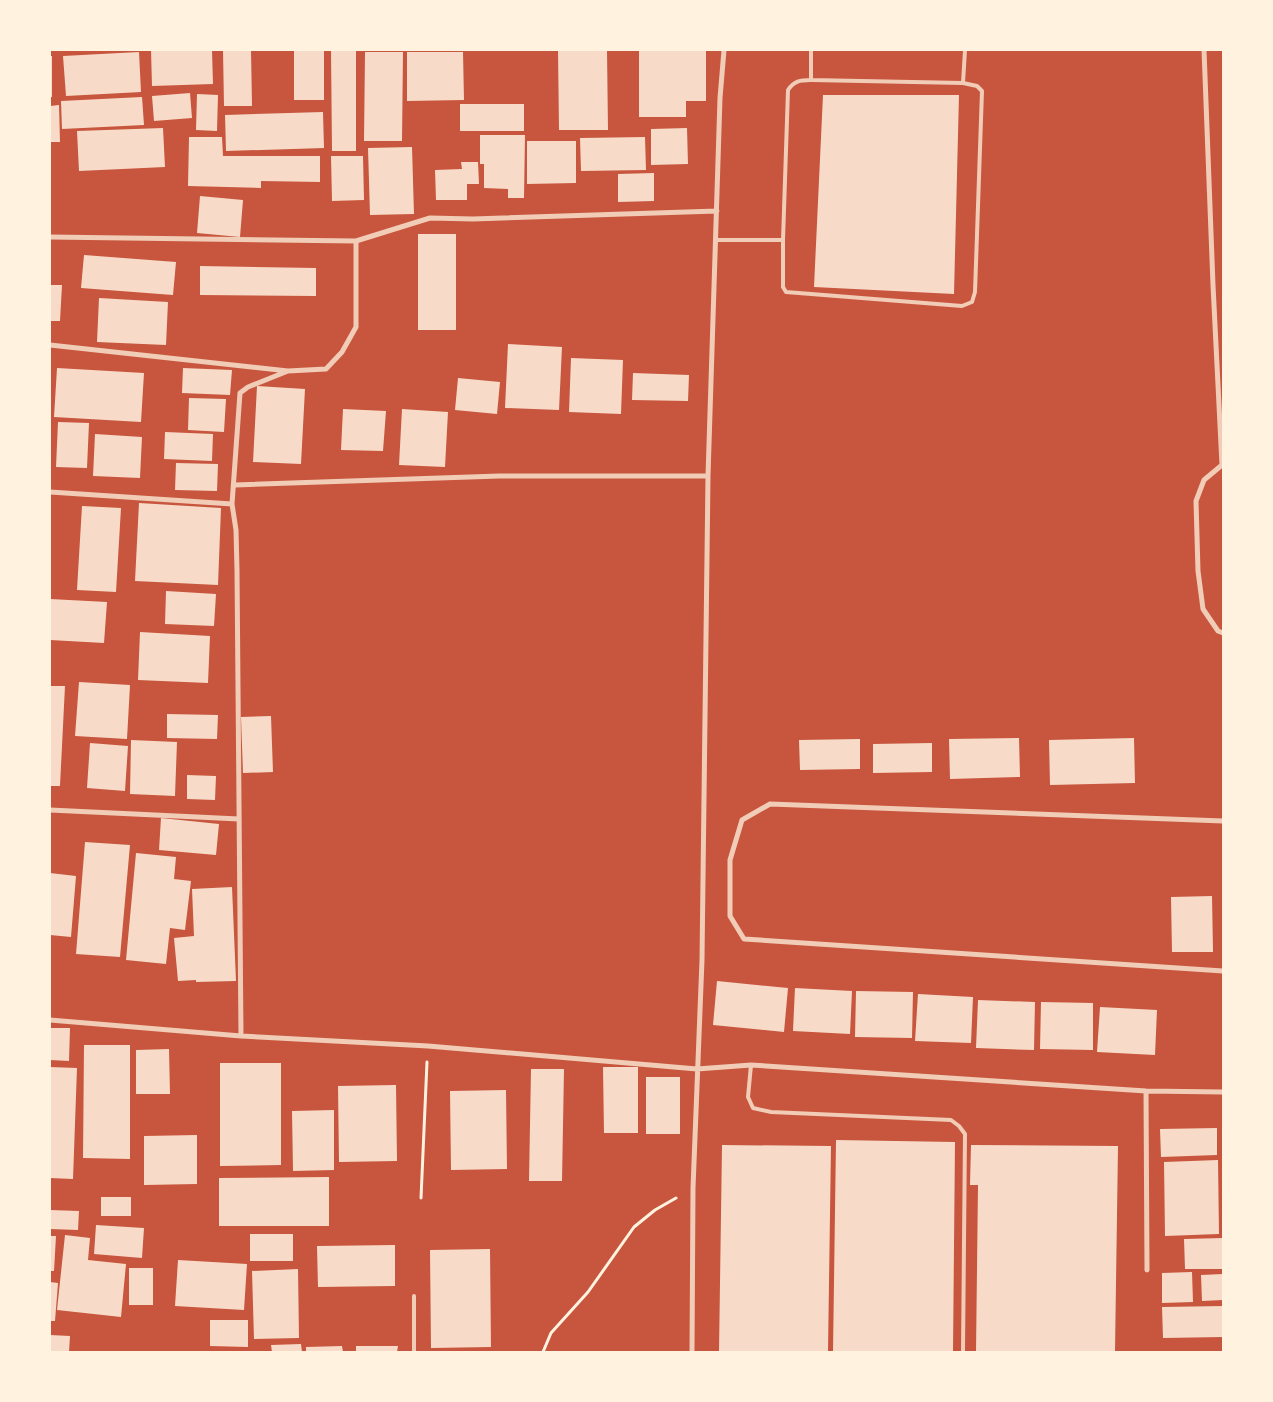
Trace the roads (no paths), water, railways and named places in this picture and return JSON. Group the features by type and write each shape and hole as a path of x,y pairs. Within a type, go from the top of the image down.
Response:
{"street":[{"path":"692,1352 693,1188 702,960 708,476 720,98 724,50"},
{"path":"1204,50 1222,465 1204,480 1196,501 1198,571 1203,609 1218,631 1223,633"},
{"path":"50,237 356,241 430,218 473,219 717,211"},
{"path":"50,345 288,371 326,369 342,352 356,327 356,241"},
{"path":"241,1036 237,570 236,530 232,504 235,485 240,393 248,387 288,371"},
{"path":"235,485 499,476 708,476"},
{"path":"50,492 232,504"},
{"path":"1223,821 770,804 742,820 730,860 730,916 744,939 1223,971"},
{"path":"50,810 239,819"},
{"path":"50,1020 241,1036 428,1046 697,1069 751,1065 1146,1091 1223,1092"},
{"path":"1146,1091 1147,1270"}],"lane":[{"path":"811,50 811,80"},
{"path":"963,83 965,50"},
{"path":"801,80 811,80 963,83 977,86 982,91 975,292 972,302 962,306 786,292 783,287 782,240 788,90 793,83 801,80"},
{"path":"716,240 782,240"},
{"path":"751,1065 748,1097 753,1108 771,1112 950,1120 959,1126 965,1134 963,1352"},
{"path":"414,1296 414,1352"}]}
